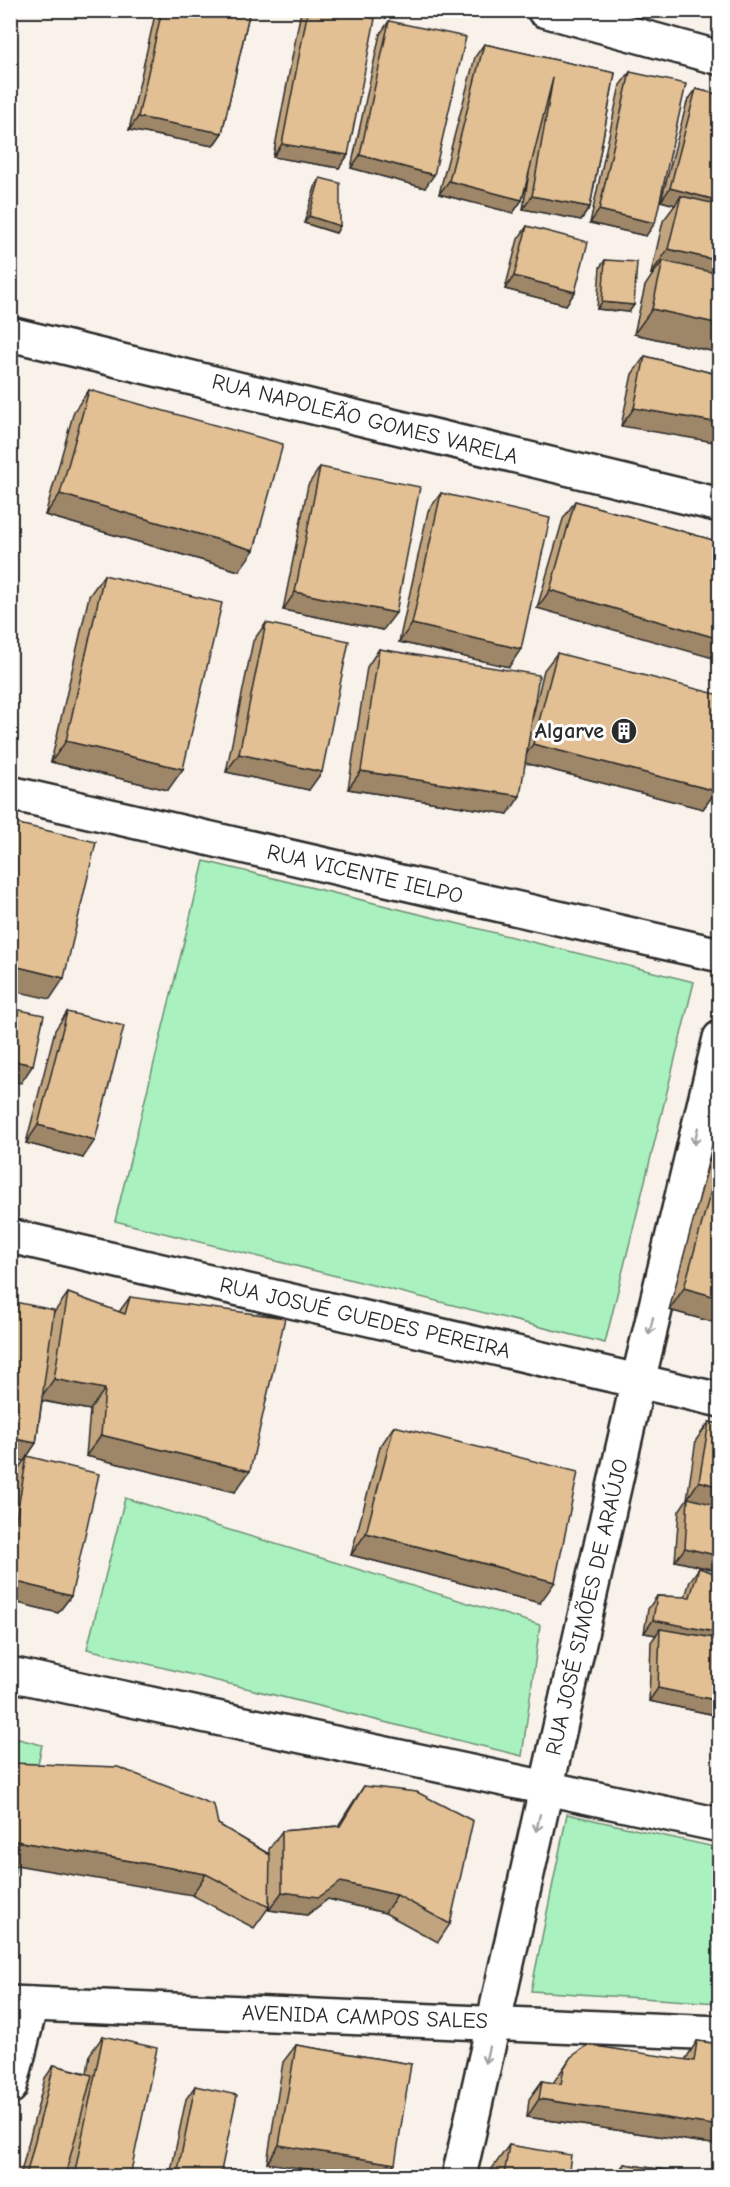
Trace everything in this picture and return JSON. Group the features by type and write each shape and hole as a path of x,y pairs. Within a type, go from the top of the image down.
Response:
{"street":[{"path":"544,10 720,58"},
{"name":"RUA NAPOLEÃO GOMES VARELA","path":"10,334 720,505"},
{"name":"RUA VICENTE IELPO","path":"10,793 720,955"},
{"name":"RUA JOSÉ SIMÕES DE ARAÚJO","path":"459,2176 638,1381 720,1038"},
{"name":"RUA JOSUÉ GUEDES PEREIRA","path":"10,1236 720,1400"},
{"path":"10,1674 720,1825"},
{"path":"10,2087 21,2003"},
{"name":"AVENIDA CAMPOS SALES","path":"21,2003 720,2033"}],"green space":[{"path":"204,861 694,982 605,1343 115,1221"},
{"path":"125,1498 540,1625 522,1756 87,1649"},
{"path":"11,1737 42,1745 11,1891"},
{"path":"567,1814 719,1848 719,2003 531,1991"}],"building":[{"path":"162,10 250,10 222,133 138,117"},
{"path":"308,10 349,10 375,19 348,155 282,144"},
{"path":"389,21 466,37 434,175 360,155"},
{"path":"484,44 615,73 590,207 532,196 553,78 522,200 449,181"},
{"path":"630,72 686,84 655,223 599,210"},
{"path":"696,89 720,95 720,201 670,188"},
{"path":"320,178 340,183 340,226 309,216"},
{"path":"681,196 720,205 720,261 668,249"},
{"path":"527,226 588,242 575,292 514,276"},
{"path":"605,260 637,262 634,305 602,302"},
{"path":"663,261 720,274 720,324 652,309"},
{"path":"645,356 720,375 720,423 634,408"},
{"path":"89,390 283,444 254,550 60,494"},
{"path":"320,467 420,487 396,613 295,592"},
{"path":"441,493 550,518 521,649 412,624"},
{"path":"575,501 720,542 720,639 550,590"},
{"path":"104,575 222,603 183,769 66,741"},
{"path":"266,623 349,641 322,772 239,754"},
{"path":"379,649 539,675 520,796 361,771"},
{"name":"Algarve","path":"557,653 720,695 720,777 716,791 533,744"},
{"path":"10,822 96,842 64,978 10,965"},
{"path":"10,1008 44,1015 33,1065 10,1060"},
{"path":"67,1012 124,1026 95,1140 38,1125"},
{"path":"720,1158 720,1298 684,1288"},
{"path":"68,1293 125,1314 130,1297 285,1318 250,1471 101,1435 105,1389 54,1379"},
{"path":"10,1301 54,1310 36,1443 10,1438"},
{"path":"709,1422 720,1424 720,1487 699,1481"},
{"path":"394,1426 578,1472 555,1582 366,1533"},
{"path":"10,1452 17,1453 10,1482"},
{"path":"27,1456 99,1474 71,1596 10,1580 10,1554"},
{"path":"688,1498 720,1506 720,1556 685,1548"},
{"path":"699,1568 720,1575 720,1633 653,1620 657,1596 690,1597"},
{"path":"660,1629 720,1639 720,1701 658,1688"},
{"path":"11,1763 118,1767 214,1805 218,1824 270,1855 269,1907 206,1874 10,1840"},
{"path":"364,1786 417,1792 473,1821 450,1924 397,1895 341,1882 319,1897 282,1892 282,1831 340,1826"},
{"path":"103,2036 157,2048 130,2176 74,2176"},
{"path":"697,2041 720,2044 720,2126 539,2099 542,2081 561,2084 564,2068 571,2057 588,2045 694,2061"},
{"path":"296,2045 411,2064 395,2164 279,2145"},
{"path":"54,2065 92,2075 65,2176 26,2176"},
{"path":"195,2086 237,2095 220,2176 177,2176"},
{"path":"509,2145 571,2155 568,2176 504,2176"},
{"path":"624,2164 706,2176 622,2176"},
{"path":"251,2173 278,2176 250,2176"}],"place":[{"name":"Algarve","path":"624,731"}]}
